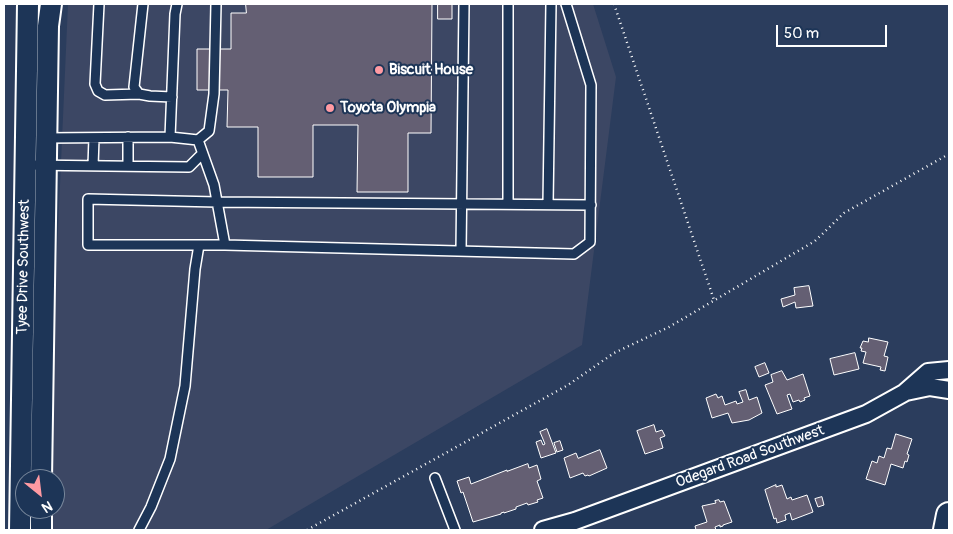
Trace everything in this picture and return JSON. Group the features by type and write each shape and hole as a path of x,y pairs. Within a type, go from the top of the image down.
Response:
{"main road":[{"path":"946,530 949,515"}],"street":[{"name":"Tyee Drive Southwest","path":"20,530 28,4"},
{"name":"Tyee Drive Southwest","path":"41,469 48,26 51,4"},
{"name":"Odegard Road Southwest","path":"542,530 576,526 866,414 904,392 928,372 949,370"},
{"path":"904,392 930,387 949,390"}],"lane":[{"path":"99,4 95,84 98,91 105,95 139,94 172,97"},
{"path":"139,94 134,87 143,4"},
{"path":"170,137 177,4"},
{"path":"26,137 170,137 198,140 209,131 213,103 216,4"},
{"path":"461,251 464,4"},
{"path":"508,4 508,204"},
{"path":"548,204 551,4"},
{"path":"566,4 592,85 591,205 590,242 574,254 225,245 88,245 88,199 591,205"},
{"path":"128,137 128,166"},
{"path":"93,166 94,138"},
{"path":"198,140 214,185 225,245"},
{"path":"26,165 189,167 202,154"},
{"path":"139,530 151,507 170,459 184,386 199,245"},
{"path":"435,478 455,530"}],"path":[{"path":"614,4 714,300"},
{"path":"307,530 568,384 614,353 669,327 815,241 844,213 949,154"}],"shaded area":[{"path":"68,4 593,4 616,77 582,345 266,530 45,530 46,519 65,519 65,469 47,469"}],"building":[{"name":"Toyota Olympia","path":"246,4 432,4 431,133 408,133 408,192 357,192 358,125 313,125 313,177 258,177 258,127 227,127 228,90 197,90 197,49 231,49 231,13 246,13"},
{"path":"438,4 452,4 452,19 438,19"},
{"path":"809,286 813,306 796,308 795,302 783,307 781,299 795,295 794,288"},
{"path":"869,338 888,342 884,356 888,357 885,371 880,370 881,367 863,363 866,352 861,351 862,348 860,348 863,341 868,342"},
{"path":"855,353 859,369 834,375 830,359"},
{"path":"765,363 769,373 759,377 755,367"},
{"path":"782,371 787,380 803,374 810,396 800,402 799,400 793,402 790,394 787,395 792,409 777,414 765,385 773,382 771,375"},
{"path":"746,390 749,400 757,397 762,413 749,420 732,423 728,413 712,418 706,398 716,394 718,398 722,396 725,405 736,401 737,404 743,402 739,392"},
{"path":"654,425 656,432 662,430 665,436 660,438 663,448 645,454 637,431"},
{"path":"547,429 556,453 541,458 536,442 541,440 543,445 545,444 540,432"},
{"path":"896,434 912,439 907,454 909,455 907,462 905,461 903,468 891,464 885,485 866,479 872,461 877,463 879,456 884,458 887,448 891,449"},
{"path":"560,441 563,450 557,452 554,443"},
{"path":"600,450 607,468 589,476 585,476 583,473 570,478 564,458 576,453 578,458"},
{"path":"528,464 529,468 537,465 541,479 537,481 543,498 537,500 538,502 528,505 527,503 516,507 516,509 473,522 463,492 461,493 457,481 469,477 471,484"},
{"path":"776,485 776,487 782,485 787,499 791,497 792,500 807,495 813,512 792,520 790,513 785,515 786,520 777,523 765,490"},
{"path":"822,497 824,505 818,507 815,499"},
{"path":"719,500 720,502 724,501 732,522 715,527 716,530 696,530 695,526 707,522 702,506 716,503 715,501"}],"place":[{"name":"Biscuit House","path":"379,70"},
{"name":"Toyota Olympia","path":"330,108"}]}
